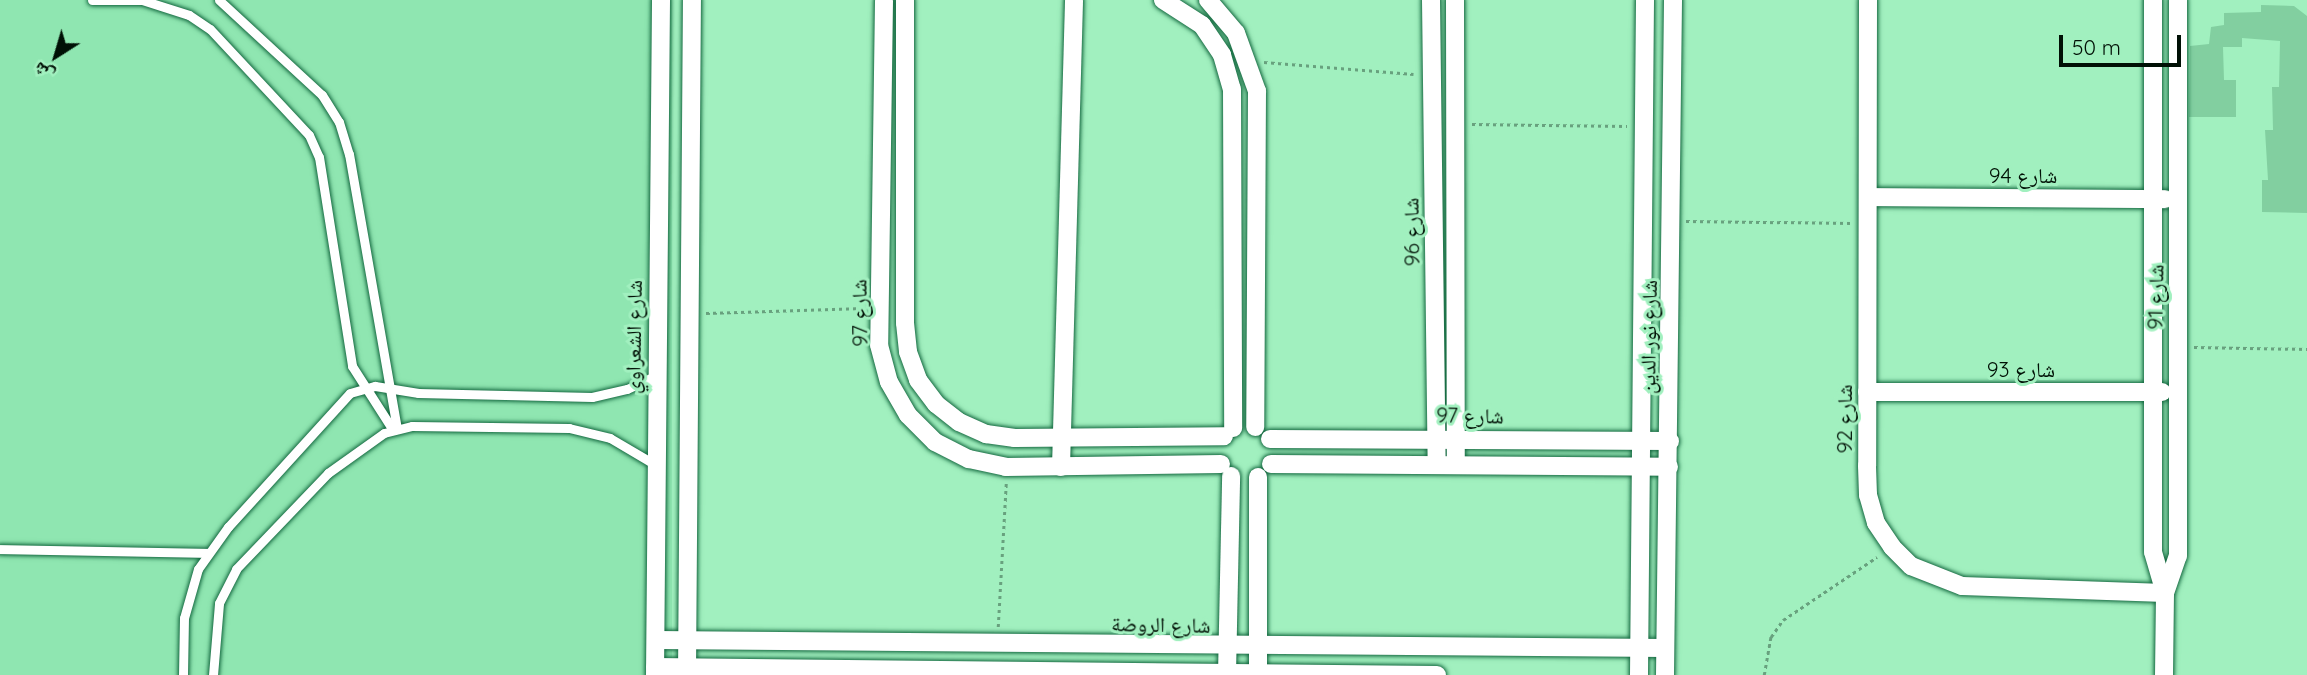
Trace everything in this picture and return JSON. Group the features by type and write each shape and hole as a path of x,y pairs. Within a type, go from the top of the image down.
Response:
{"street":[{"name":"شارع الشعراوي","path":"655,671 654,376 661,0"},
{"path":"687,671 687,314 692,0"},
{"path":"884,0 904,0 908,352 918,380 936,404 959,422 986,434 1062,439 1229,432 1255,427 1270,439 1271,464"},
{"name":"شارع 97","path":"884,0 880,345 889,382 908,415 935,442 969,460 1006,467 1226,470"},
{"path":"1061,467 1074,0"},
{"path":"1163,0 1202,25 1222,55 1231,89 1229,432 1219,450 1226,470 1227,674"},
{"path":"1209,0 1237,33 1250,61 1257,91 1255,427"},
{"name":"شارع 96","path":"1431,0 1437,463"},
{"name":"شارع 96","path":"1455,0 1456,463"},
{"name":"شارع نور الدين","path":"1639,675 1645,0"},
{"name":"شارع نور الدين","path":"1665,675 1670,441 1673,0"},
{"name":"شارع 92","path":"1868,0 1868,495 1877,523 1892,547 1911,566 1962,586 2165,593"},
{"name":"شارع 91","path":"2153,0 2151,392 2154,558 2165,593 2164,675"},
{"name":"شارع 91","path":"2165,593 2178,556 2178,0"},
{"name":"شارع 94","path":"1868,197 2179,199"},
{"name":"شارع 93","path":"1867,392 2176,392"},
{"name":"شارع 97","path":"1270,439 1670,441"},
{"path":"1258,674 1258,477 1271,464 1456,463 1669,467"},
{"path":"1226,470 1258,477"},
{"name":"شارع الروضة","path":"656,640 1227,648 1665,648"},
{"path":"655,671 1437,675"}],"lane":[{"path":"92,0 142,0 189,15 210,29 309,135 319,157 352,366 395,429"},
{"path":"219,0 322,95 339,122 349,154 395,429"},
{"path":"183,675 187,601 208,553 343,400 364,387 418,393 592,397 627,389 654,376"},
{"path":"213,675 219,603 236,569 328,473 395,429 569,428 610,439 654,464"},
{"path":"0,549 208,553"}],"path":[{"path":"1250,61 1431,75"},
{"path":"1455,124 1643,126"},
{"path":"1672,221 1867,223"},
{"path":"687,314 881,307"},
{"path":"2176,347 2307,349"},
{"path":"997,644 1006,467"},
{"path":"1764,675 1771,637 1783,620 1892,547"}],"shaded area":[{"path":"0,0 672,0 672,675 0,675"}],"building":[{"path":"2261,5 2294,6 2307,16 2307,213 2262,212 2262,180 2268,180 2265,130 2273,130 2272,87 2279,87 2280,41 2242,38 2242,47 2223,47 2224,80 2236,80 2236,117 2189,117 2190,46 2209,44 2211,27 2224,25 2224,13 2261,12"}]}
